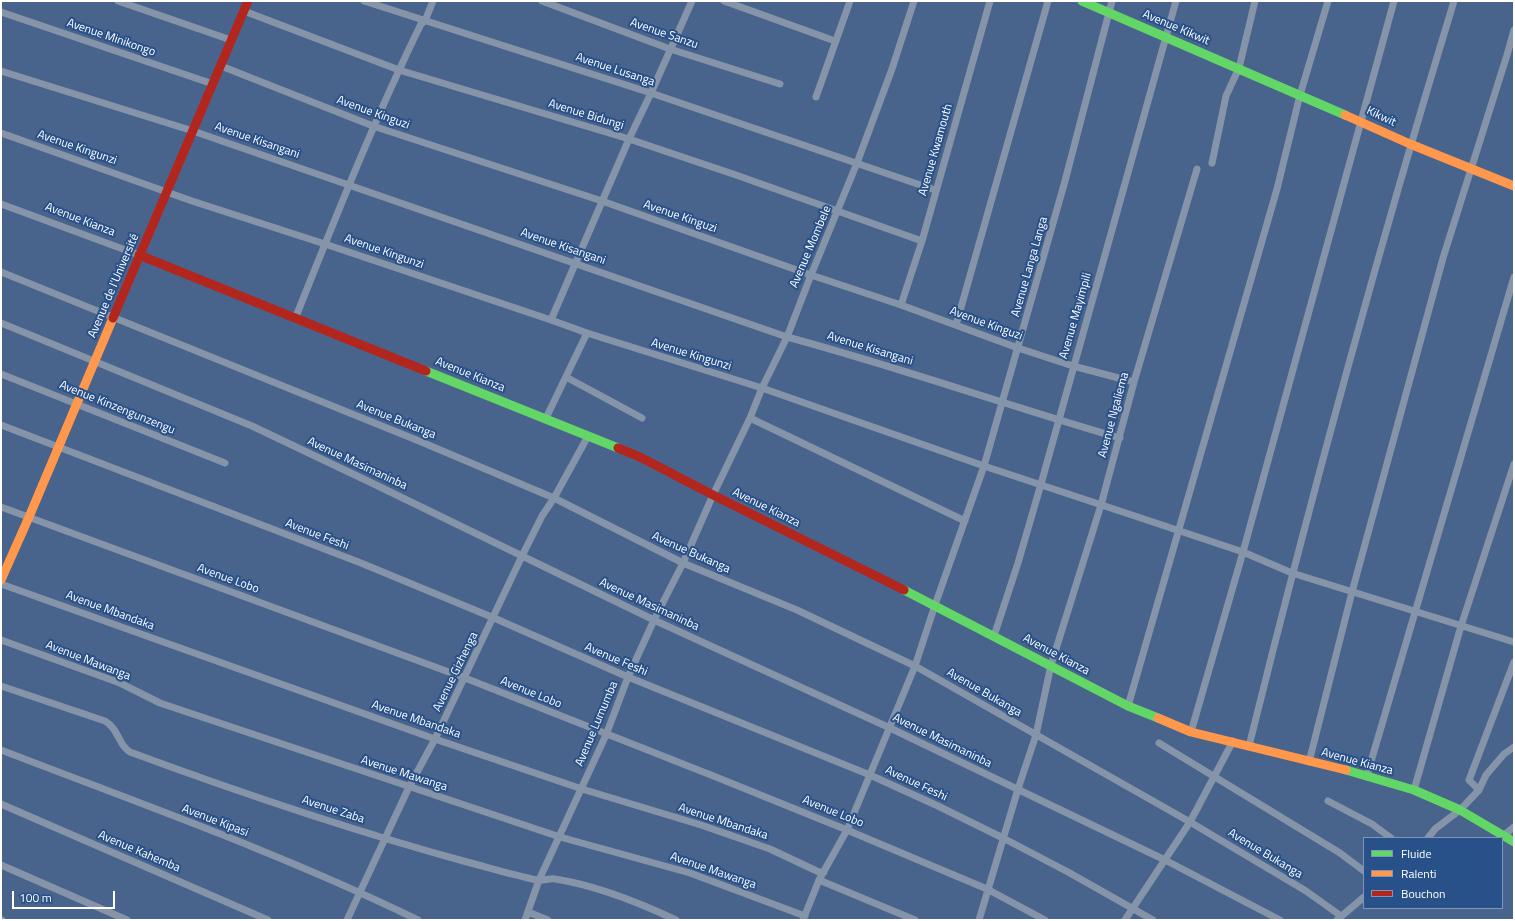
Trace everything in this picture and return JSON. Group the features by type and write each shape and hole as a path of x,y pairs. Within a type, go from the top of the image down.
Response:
{"street":[{"path":"118,1 232,40"},
{"name":"Avenue de l’Université","path":"1,580 96,361 139,255 168,192 248,1"},
{"name":"Avenue Lusanga","path":"364,1 651,93 936,190"},
{"path":"295,319 374,126 421,24 425,21 433,1"},
{"name":"Avenue Sanzu","path":"542,1 670,49 780,84"},
{"path":"551,320 629,139 692,1"},
{"path":"724,1 835,41"},
{"path":"816,97 850,1"},
{"name":"Avenue Mombele","path":"713,495 787,337 810,275 838,212 892,69 914,1"},
{"name":"Avenue Kwamouth","path":"901,305 922,241 990,1"},
{"path":"956,325 1048,1"},
{"name":"Avenue Kikwit","path":"1082,1 1239,68"},
{"name":"Avenue Langa Langa","path":"804,918 819,880 847,830 915,666 934,605 984,466 1065,180 1112,1"},
{"name":"Avenue Mayimpili","path":"994,636 1018,563 1041,484 1176,1"},
{"path":"1212,163 1226,96 1239,68 1255,1"},
{"path":"1128,706 1180,531 1277,189 1300,95 1328,1"},
{"path":"1191,732 1243,552 1394,1"},
{"path":"1250,746 1292,573 1366,299 1410,144 1454,1"},
{"name":"Avenue Bidungi","path":"244,11 399,70 629,139 922,241"},
{"name":"Avenue Minikongo","path":"1,12 213,84"},
{"path":"1309,762 1352,592 1443,258 1514,30"},
{"name":"Avenue Kinguzi","path":"221,66 374,126 602,201 810,275 901,305 1018,348 1073,366 1134,382"},
{"name":"Kikwit","path":"1239,68 1410,144 1514,186"},
{"name":"Avenue Kisangani","path":"1,71 193,131 787,337 841,351 1120,438"},
{"name":"Avenue Kingunzi","path":"1,133 192,201 325,244 587,333 762,388 984,466 1243,552 1292,573 1514,642"},
{"name":"Avenue Ngaliema","path":"979,920 1002,838 1036,735 1051,665 1101,505 1134,382 1196,169"},
{"name":"Avenue Kianza","path":"1,204 139,255 640,457 934,605 1128,706 1191,732 1233,741 1309,762 1367,775 1414,790 1460,810 1514,841"},
{"name":"Avenue Bukanga","path":"1,272 418,441 554,498 683,563 796,610 915,666 1190,822 1306,891 1339,918"},
{"path":"1367,775 1514,277"},
{"name":"Avenue Masimaninba","path":"1,323 252,426 654,620 890,728 1018,789 1165,860 1280,920"},
{"path":"546,418 587,333"},
{"name":"Avenue Kinzengunzengu","path":"1,374 225,463"},
{"path":"566,377 642,418"},
{"path":"750,418 965,521"},
{"name":"Avenue Feshi","path":"1,425 361,563 494,618 628,677 870,775 938,806 1002,838 1133,908 1152,920"},
{"name":"Avenue Gizhenga","path":"347,920 409,787 465,678 522,556 542,516 554,498 588,436"},
{"path":"1414,790 1461,626 1514,464"},
{"name":"Avenue Lumumba","path":"525,920 539,880 606,735 628,677 654,620 683,563 713,495"},
{"name":"Avenue Lobo","path":"1,507 465,678 847,830 987,889 1045,920"},
{"name":"Avenue Mbandaka","path":"1,584 435,739 582,789 700,825 770,849 819,872 824,872"},
{"name":"Avenue Mawanga","path":"1,640 120,683 160,703 560,837 690,873 804,918"},
{"path":"1479,790 1469,780 1514,662"},
{"name":"Avenue Zaba","path":"1,686 105,721 115,729 124,747 130,752 234,790 385,839 468,862 539,880 554,879 603,891 652,909 676,920"},
{"path":"1125,920 1190,822 1233,741"},
{"path":"1159,743 1340,853 1363,870"},
{"path":"1429,837 1435,829 1460,810 1479,790 1486,775 1504,754 1514,747"},
{"name":"Avenue Kipasi","path":"1,750 230,838 360,892 418,920"},
{"path":"1328,801 1372,824 1390,837"},
{"name":"Avenue Kahemba","path":"1,804 268,920"},
{"path":"1504,835 1514,827"},
{"path":"1,865 127,920"},
{"path":"819,880 914,920"},
{"path":"1339,918 1363,898"},
{"path":"528,912 548,920"}],"water":[{"path":"1,1 1514,1 1514,920 1,920"}],"traffic: fast":[{"path":"1082,1 1345,115"},
{"path":"426,371 618,448"},
{"path":"904,590 1128,706 1158,718"},
{"path":"1346,770 1414,790 1460,810 1514,842"}],"traffic: slow":[{"path":"1345,115 1410,144 1514,186"},
{"path":"1,580 113,318"},
{"path":"1158,718 1191,732 1346,770"}],"traffic: jam":[{"path":"113,318 248,1"},
{"path":"139,255 426,371"},
{"path":"618,448 640,457 904,590"}]}
